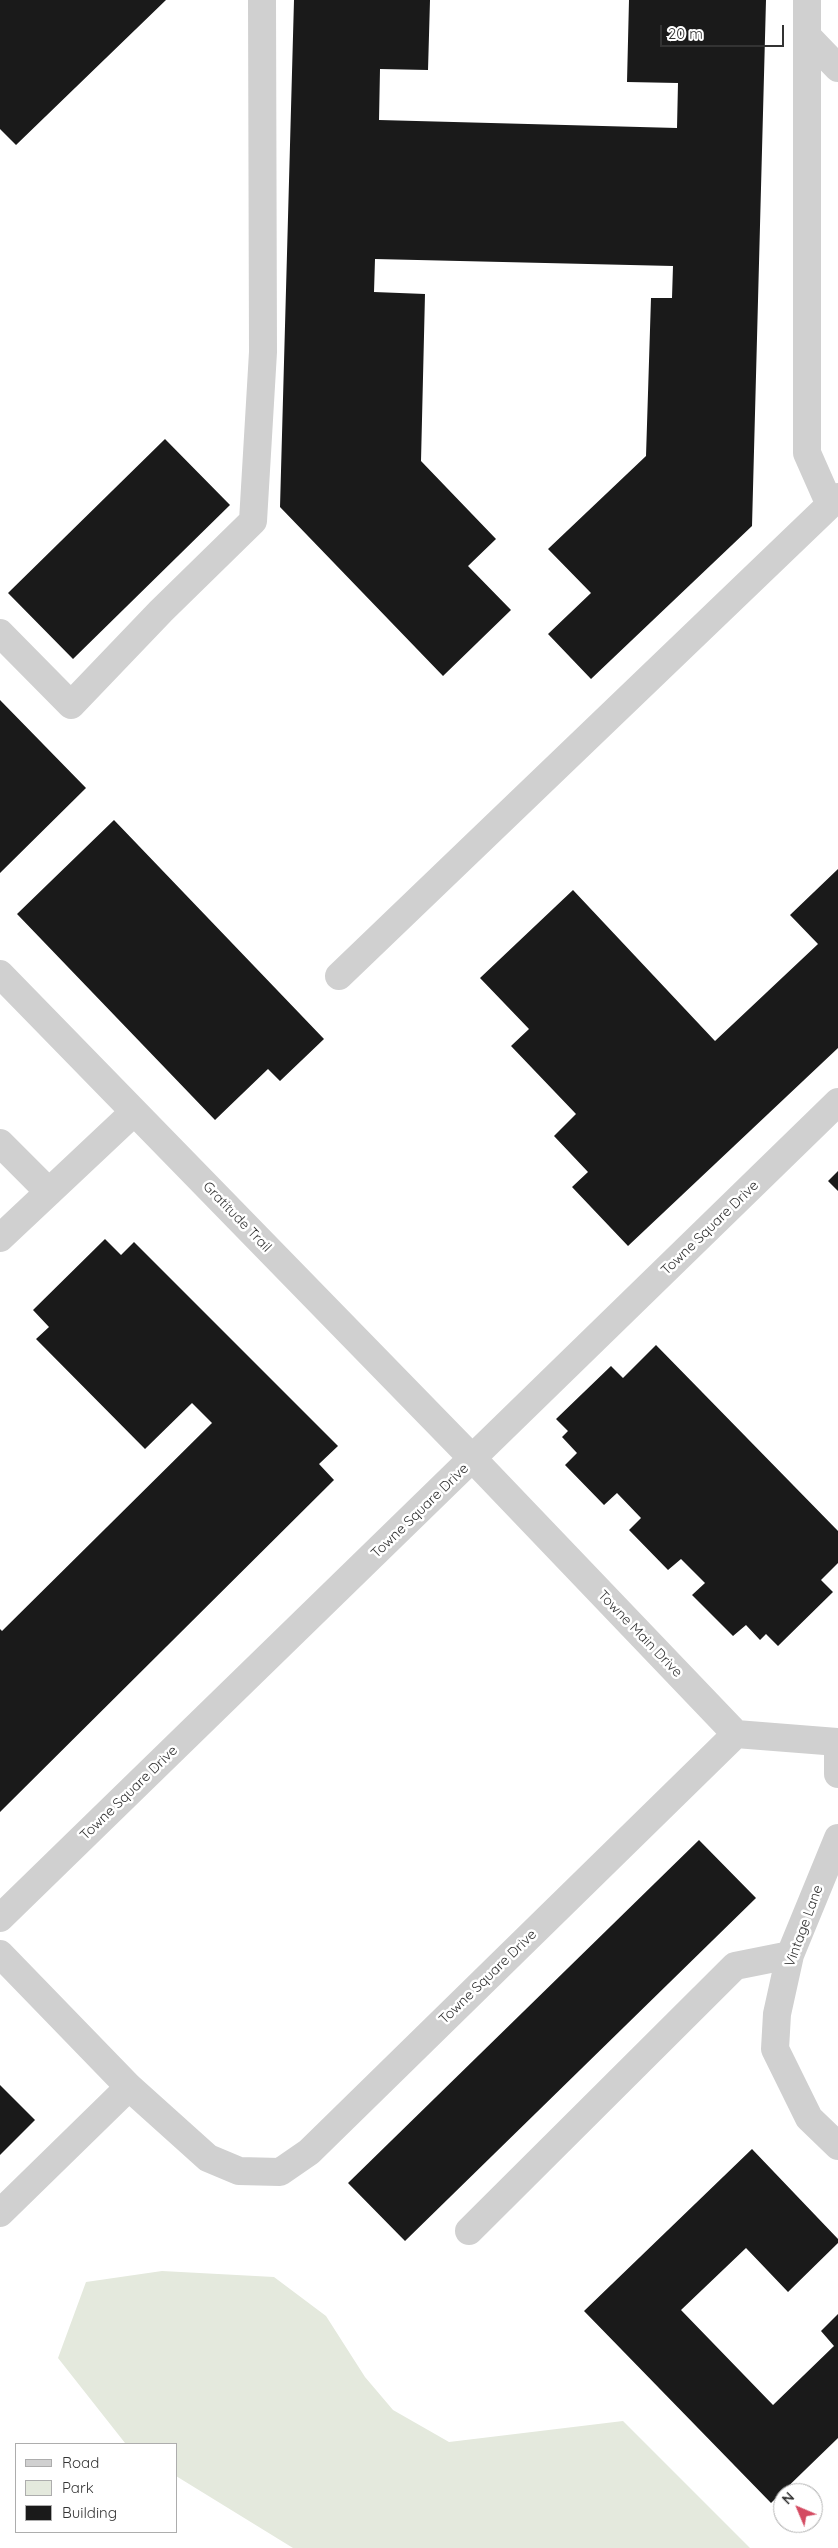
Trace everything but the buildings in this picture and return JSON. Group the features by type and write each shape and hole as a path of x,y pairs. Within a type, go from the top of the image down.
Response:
{"street":[{"path":"0,633 71,705 161,611 253,521 263,352 262,0"},
{"path":"339,976 834,501 807,454 807,0"},
{"path":"807,36 838,68"},
{"name":"Gratitude Trail","path":"0,974 473,1459"},
{"name":"Towne Square Drive","path":"0,1918 838,1102"},
{"path":"0,1238 134,1112"},
{"path":"0,1143 49,1192"},
{"name":"Towne Main Drive","path":"473,1459 736,1734"},
{"path":"736,1734 838,1742"},
{"name":"Towne Square Drive","path":"0,1954 128,2087 208,2158 239,2171 280,2172 309,2152 736,1734"},
{"path":"838,1756 838,1774"},
{"name":"Vintage Lane","path":"838,1838 790,1955 777,2014 775,2049 809,2118 838,2146"},
{"path":"469,2231 735,1966 790,1955"},
{"path":"0,2213 128,2087"}],"green space":[{"path":"162,2271 274,2277 326,2316 365,2377 393,2410 449,2442 623,2421 750,2548 293,2548 178,2477 178,2443 125,2443 58,2358 86,2282"}]}
